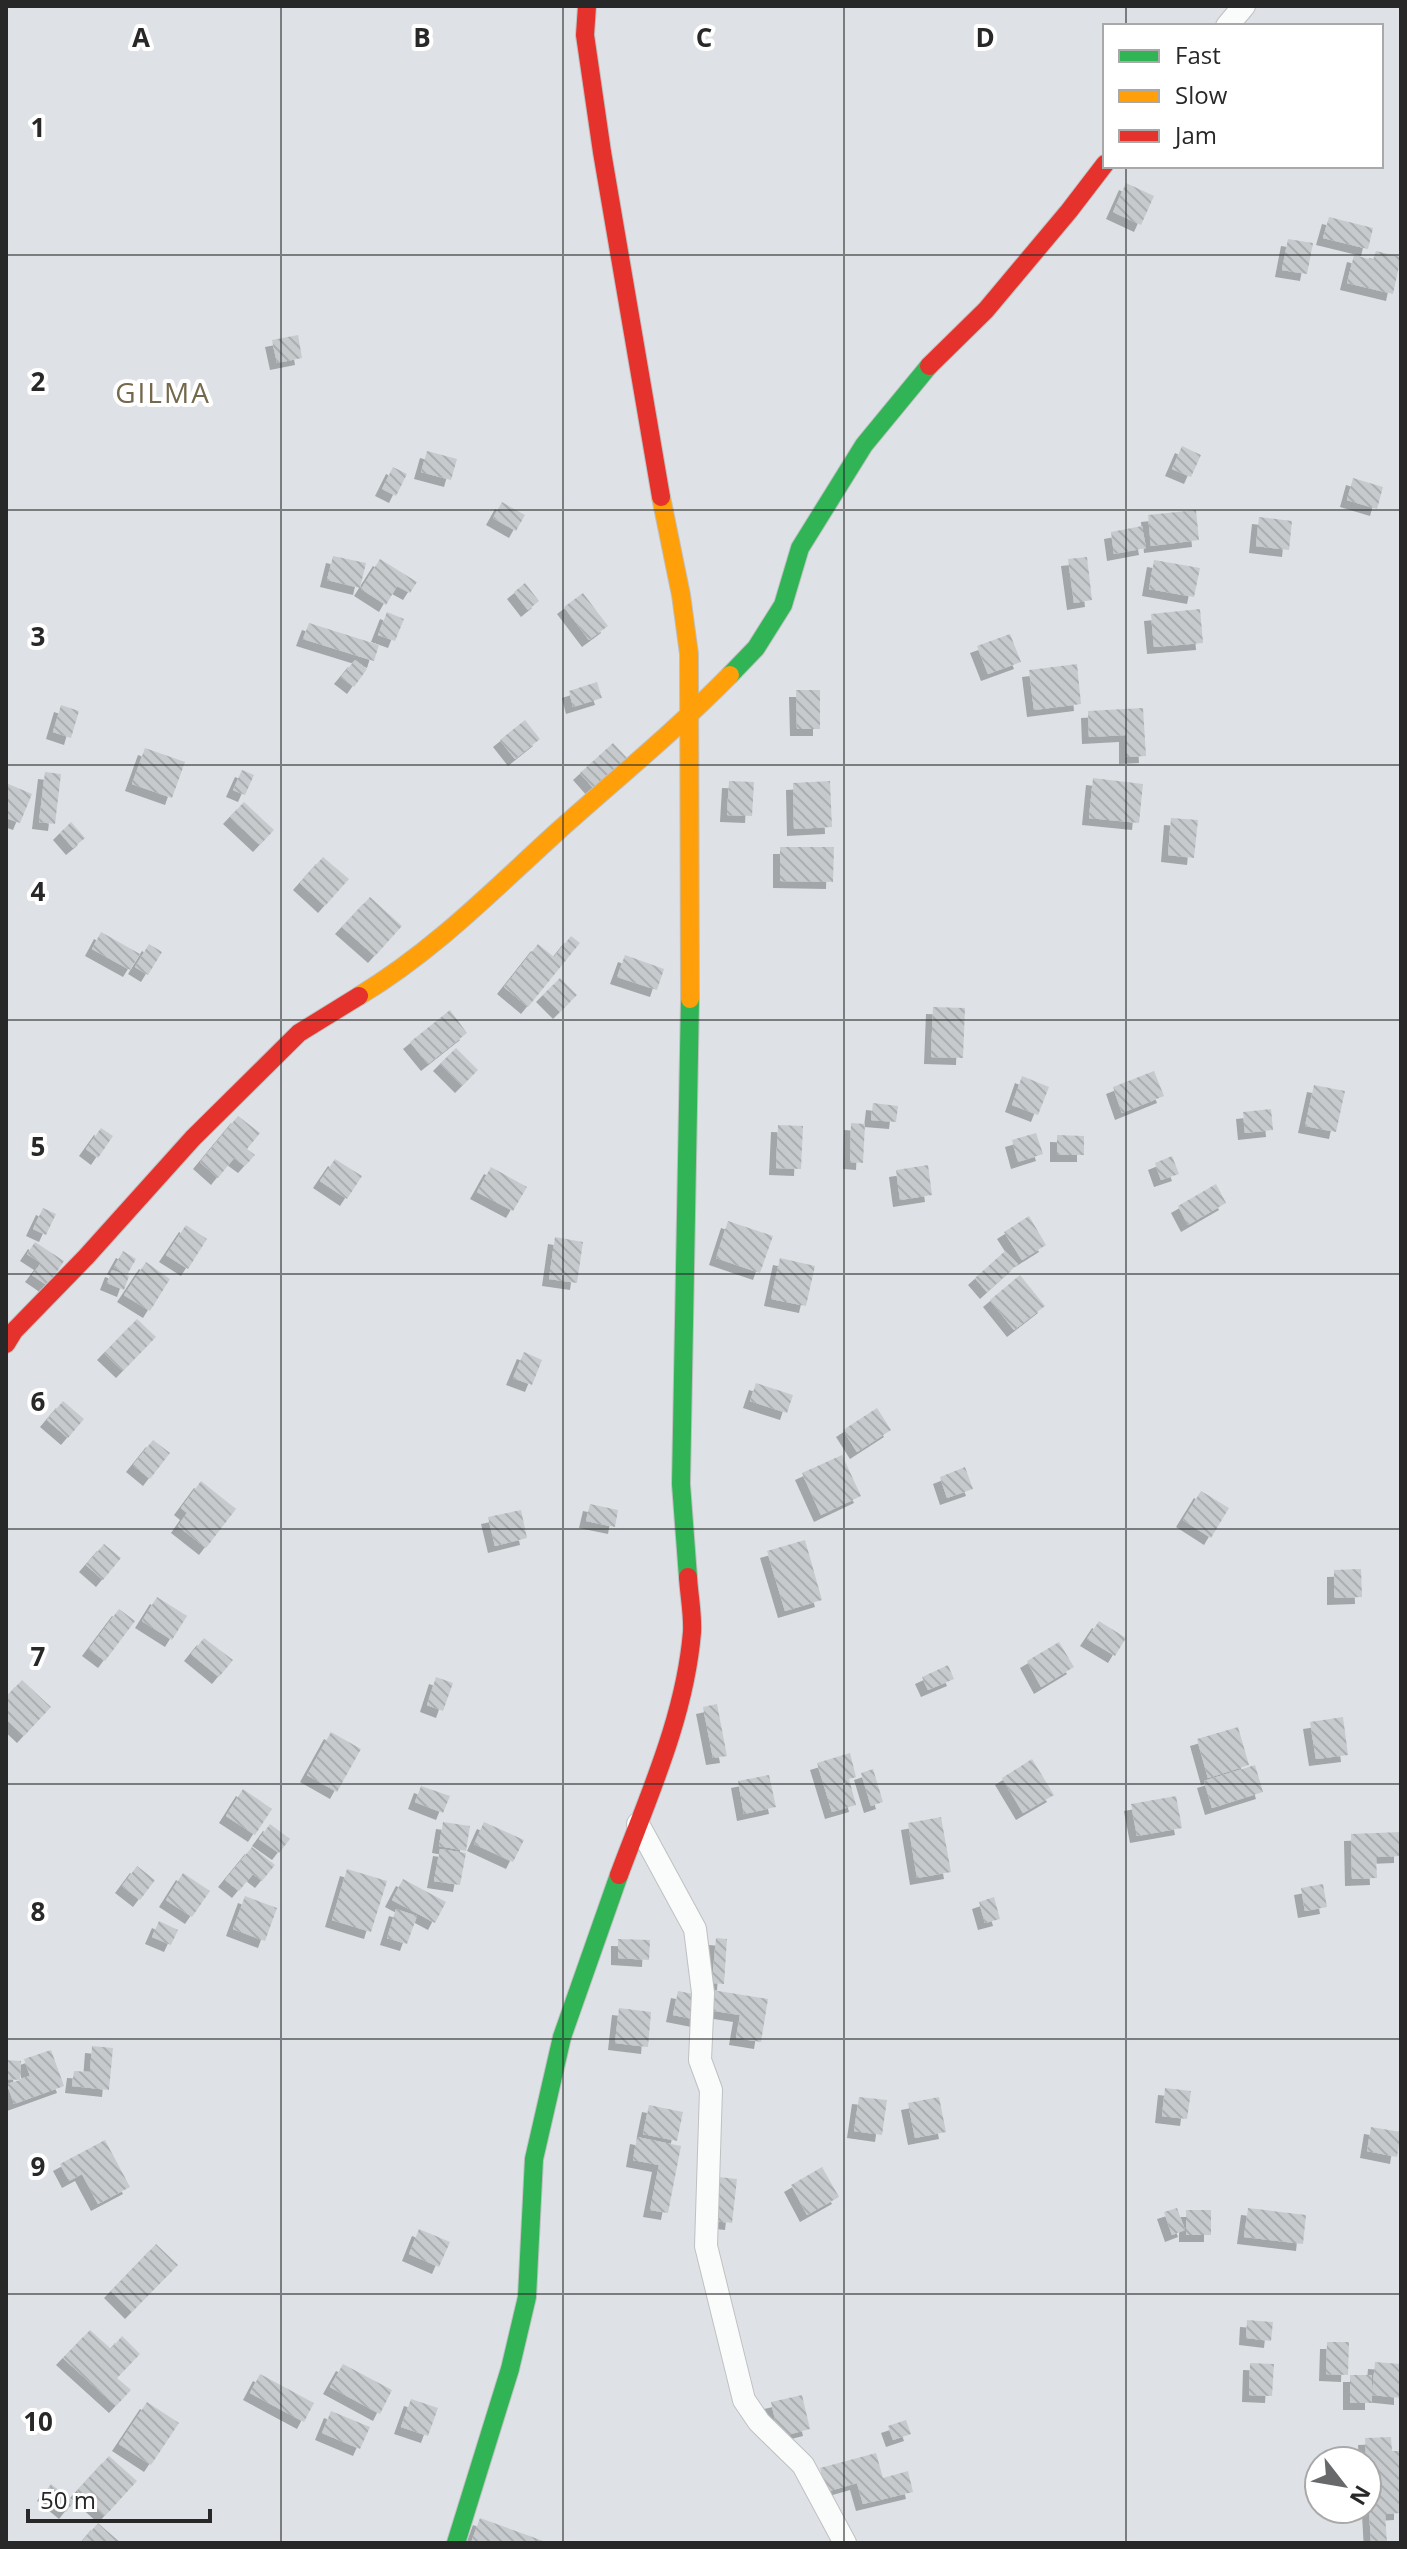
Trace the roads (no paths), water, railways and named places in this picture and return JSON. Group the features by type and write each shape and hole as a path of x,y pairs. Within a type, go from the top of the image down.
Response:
{"street":[{"path":"456,2543 510,2369 527,2297 534,2159 562,2037 661,1762 684,1688 692,1630 681,1484 690,997 689,654 602,152 585,35 587,6"},
{"path":"1229,24 1244,6"},
{"path":"6,1344 14,1331 86,1257 193,1138 299,1033 371,989 446,935 556,833 690,716 756,648 783,605 800,548 864,445 920,374 986,310 1103,167"},
{"path":"638,1824 695,1929 703,1993 700,2060 711,2090 706,2246 744,2400 759,2422 803,2465 845,2543"}],"district":[{"name":"GILMA","path":"163,393"}]}
